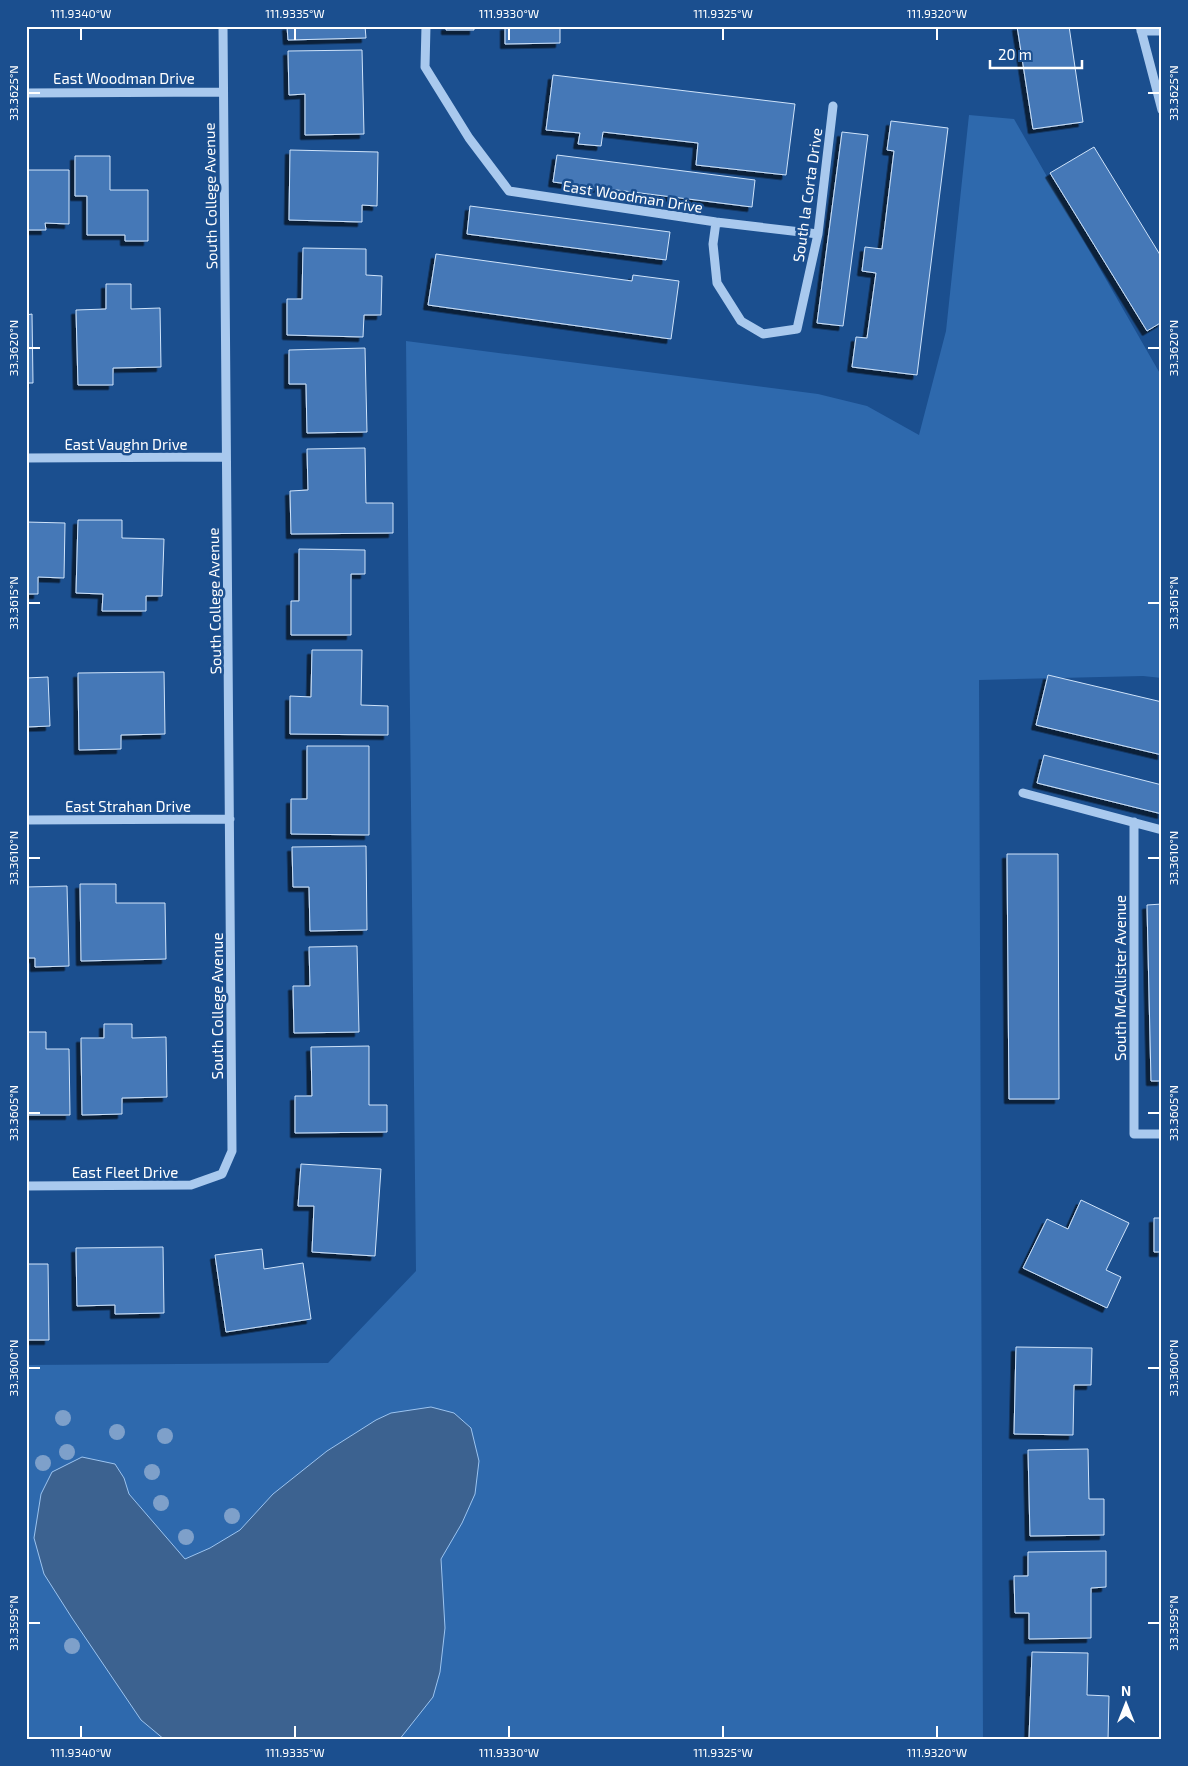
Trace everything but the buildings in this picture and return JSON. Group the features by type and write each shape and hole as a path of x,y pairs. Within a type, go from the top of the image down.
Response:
{"street":[{"name":"South College Avenue","path":"222,1174 232,1151 223,26"},
{"name":"East Woodman Drive","path":"426,26 426,67 469,138 508,190 716,222 818,234"},
{"path":"1162,31 1141,29 1162,110"},
{"name":"East Woodman Drive","path":"26,93 223,92"},
{"name":"South la Corta Drive","path":"716,222 713,244 716,283 740,321 763,334 797,329 818,234 832,106"},
{"name":"East Vaughn Drive","path":"26,458 226,457"},
{"path":"1024,793 1162,830"},
{"name":"East Strahan Drive","path":"26,820 230,819"},
{"name":"South McAllister Avenue","path":"1134,822 1134,1134 1162,1134"},
{"name":"East Fleet Drive","path":"26,1186 191,1185 222,1174"}],"shaded area":[{"path":"969,115 1014,119 1162,377 1162,678 1143,676 979,680 983,1740 26,1740 26,1365 328,1363 416,1271 406,341 818,394 867,406 919,435 946,331"},
{"path":"431,1407 454,1413 471,1428 479,1461 475,1494 462,1523 441,1559 445,1628 440,1672 433,1697 399,1740 165,1740 141,1720 44,1574 34,1538 41,1494 52,1472 82,1457 115,1464 124,1478 129,1494 185,1559 210,1548 240,1530 273,1494 327,1451 376,1420 391,1413"}]}
